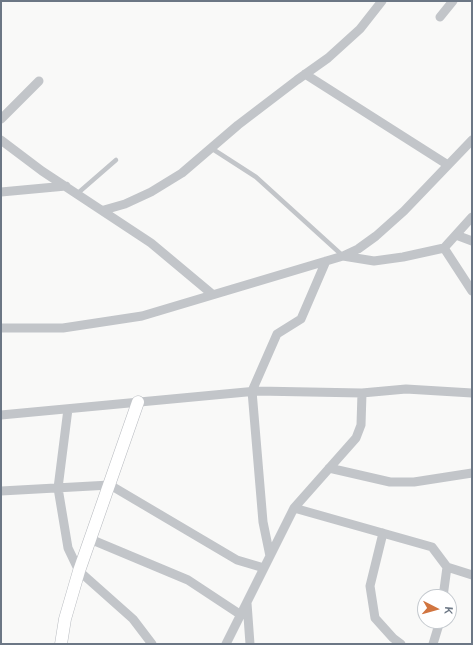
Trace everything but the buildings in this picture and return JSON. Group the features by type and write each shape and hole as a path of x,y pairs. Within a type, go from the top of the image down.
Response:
{"street":[{"path":"104,210 125,204 151,192 182,173 211,148 305,74 328,58 360,29 382,1"},
{"path":"440,17 453,1"},
{"path":"305,74 448,165"},
{"path":"1,119 39,81"},
{"path":"1,140 151,243 212,294"},
{"path":"1,328 63,328 104,323 142,316 343,256 358,249 388,226 472,140"},
{"path":"1,192 66,186"},
{"path":"343,256 374,261 444,248 472,217"},
{"path":"456,235 472,241"},
{"path":"444,248 472,291"},
{"path":"270,556 263,522 252,391 277,334 301,318 326,261"},
{"path":"1,415 252,391 362,393 406,389 472,393"},
{"path":"226,644 294,508 356,438 361,425 362,393"},
{"path":"61,644 65,619 79,571 138,402"},
{"path":"68,409 58,488 68,548 79,571 133,619 152,644"},
{"path":"329,468 390,482 414,482 472,473"},
{"path":"1,491 110,485 237,560 264,568"},
{"path":"294,508 432,547 447,567 472,576"},
{"path":"383,533 370,586 375,618 393,638 401,644"},
{"path":"90,539 188,580 241,615"},
{"path":"444,589 447,567"},
{"path":"247,602 250,644"},
{"path":"434,644 438,629"}],"lane":[{"path":"211,148 256,177 343,256"},
{"path":"78,193 116,160"}]}
